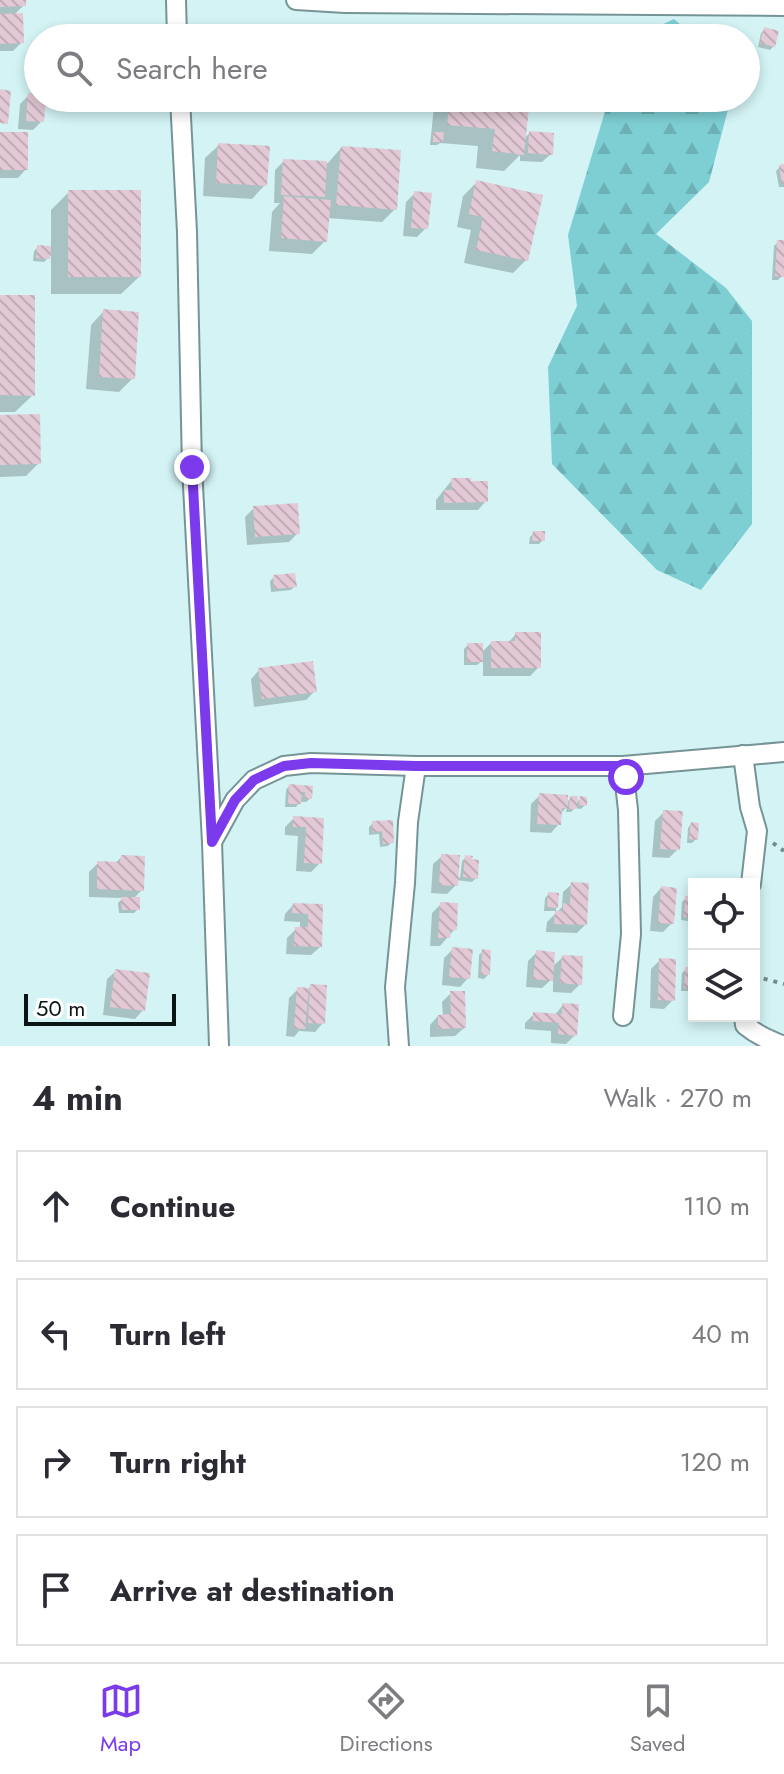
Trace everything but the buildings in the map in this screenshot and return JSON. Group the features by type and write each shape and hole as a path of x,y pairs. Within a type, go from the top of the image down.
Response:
{"street":[{"path":"176,0 177,24"},
{"path":"296,0 784,6"},
{"path":"181,112 187,232 192,467 212,842 219,1046"},
{"path":"212,842 235,800 254,780 284,766 311,763 623,766 784,752"},
{"path":"743,755 750,807 757,831 752,878"},
{"path":"399,1046 395,987 408,822 416,766"},
{"path":"623,766 628,810 631,934 623,1016"},
{"path":"745,1022 764,1038 784,1046"}],"path":[{"path":"760,978 784,984"}],"green space":[{"path":"674,19 680,24 663,24"},
{"path":"605,112 727,112 709,182 656,234 726,288 752,321 752,524 701,590 657,570 552,464 548,367 577,306 568,235"}],"route":[{"path":"192,467 212,842 235,800 254,780 284,766 311,763 623,766 626,777"}]}
